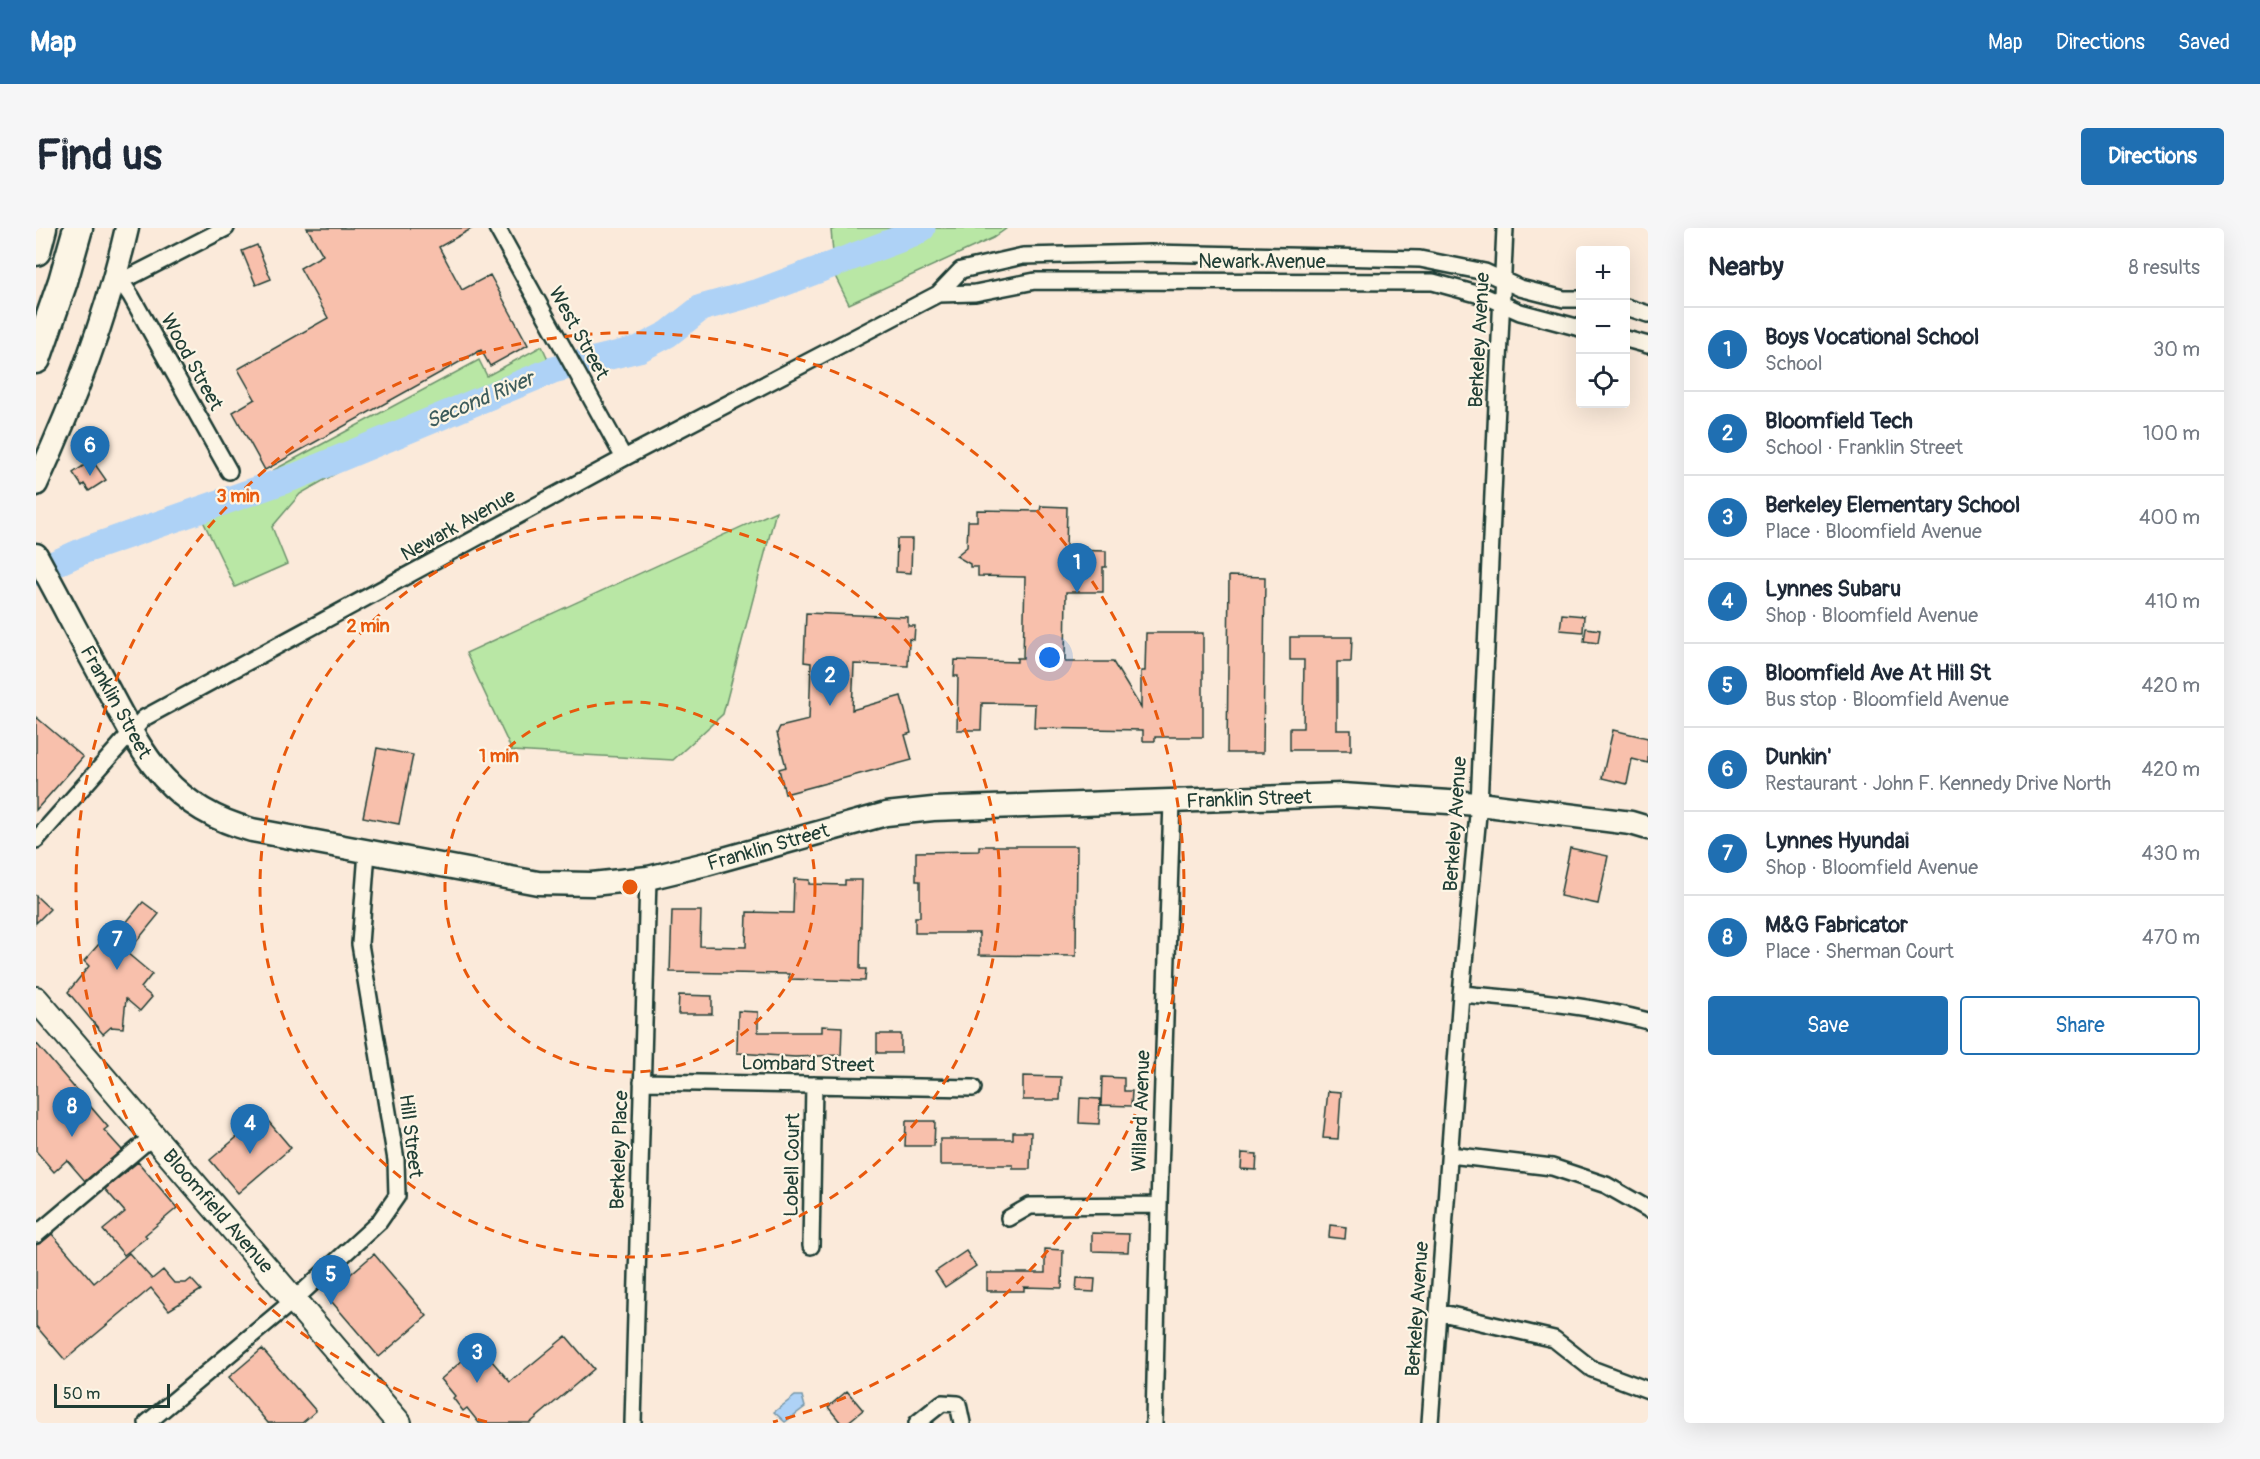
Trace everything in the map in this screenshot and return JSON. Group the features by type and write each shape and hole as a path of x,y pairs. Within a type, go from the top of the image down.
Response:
{"highway":[{"path":"36,251 42,228"},
{"path":"36,359 57,300 78,228"}],"main road":[{"path":"36,484 75,390 114,278 127,228"},
{"name":"Franklin Street","path":"36,555 130,732 148,761 185,798 209,814 252,830 538,883 591,884 648,878 886,814 1006,806 1342,795 1479,804 1631,823 1648,828"},
{"name":"Bloomfield Avenue","path":"36,999 399,1423"}],"street":[{"path":"114,278 134,275 226,228"},
{"name":"West Street","path":"497,228 624,458"},
{"name":"Berkeley Avenue","path":"1430,1423 1461,994 1479,804 1505,228"},
{"name":"Newark Avenue","path":"36,840 130,732 144,718 165,705 305,632 624,458 938,294 961,270 1023,256 1151,253 1420,259 1485,272 1520,288 1576,299"},
{"name":"Wood Street","path":"114,278 132,296 229,471"},
{"name":"Newark Avenue","path":"938,294 975,293 1035,280 1433,282 1484,296 1520,312 1576,327"},
{"path":"1630,309 1648,314"},
{"path":"1630,340 1648,345"},
{"name":"Willard Avenue","path":"1154,1423 1172,801"},
{"name":"Hill Street","path":"147,1423 294,1300 379,1222 397,1196 396,1160 360,944 367,852"},
{"name":"Berkeley Place","path":"633,1423 648,878"},
{"path":"1461,994 1556,1002 1609,1011 1648,1021"},
{"name":"Lombard Street","path":"642,1082 973,1088"},
{"name":"Lobell Court","path":"811,1246 814,1085"},
{"path":"36,1235 153,1136"},
{"path":"1449,1155 1551,1167 1606,1185 1648,1209"},
{"path":"1008,1218 1030,1206 1159,1205"},
{"path":"1438,1312 1554,1339 1592,1369 1648,1390"},
{"path":"917,1423 942,1403 958,1404 962,1423"}],"green space":[{"path":"838,228 1007,228 993,238 849,304 835,276 831,230"},
{"path":"542,346 553,370 423,423 300,494 272,527 287,564 235,587 203,521 274,470 479,360 487,376"},
{"path":"776,511 723,714 673,760 512,751 466,653"}],"water":[{"path":"795,1396 802,1396 805,1407 785,1422 774,1412"}],"building":[{"path":"307,228 473,228 439,247 462,290 490,275 528,345 490,366 481,350 265,470 233,412 255,399 238,369 328,318 300,268 323,255"},
{"path":"257,245 271,279 256,285 242,251"},
{"path":"92,460 106,480 89,491 84,484 82,486 73,473"},
{"path":"1041,506 1067,507 1066,550 1106,551 1106,567 1103,567 1103,592 1066,592 1065,662 1113,662 1141,708 1141,671 1145,671 1146,633 1203,633 1203,737 1155,737 1155,741 1143,741 1143,730 1034,728 1035,704 982,703 981,730 957,730 958,676 954,676 955,660 1017,662 1017,658 1023,658 1025,577 978,576 978,567 970,567 970,564 956,556 967,547 968,521 977,521 977,510 1040,511"},
{"path":"897,539 912,539 911,573 896,572"},
{"path":"1229,576 1265,577 1263,753 1227,753"},
{"path":"806,613 908,617 908,626 915,626 914,640 909,639 908,666 854,664 852,710 901,696 911,733 905,735 912,760 785,794 779,769 786,767 777,733 780,727 809,720 811,663 804,662"},
{"path":"1562,614 1584,616 1583,632 1560,630"},
{"path":"1586,628 1600,630 1598,643 1584,641"},
{"path":"1290,637 1352,637 1351,662 1337,662 1337,730 1351,730 1351,750 1290,750 1290,728 1303,728 1304,660 1290,660"},
{"path":"36,717 83,757 36,810"},
{"path":"1613,730 1648,738 1648,763 1632,759 1627,784 1602,778"},
{"path":"377,748 413,755 399,824 363,817"},
{"path":"979,846 1077,846 1076,956 979,955 979,933 915,933 915,917 920,917 920,881 916,881 916,852 979,851"},
{"path":"1570,848 1608,856 1598,904 1560,896"},
{"path":"794,879 809,880 809,884 845,885 845,880 862,880 860,969 866,969 865,981 789,979 789,974 670,972 672,911 701,911 700,946 746,947 747,912 793,913"},
{"path":"36,896 50,909 36,923"},
{"path":"143,902 159,914 127,953 152,974 141,988 152,997 140,1011 126,999 123,1028 111,1027 103,1034 68,992 89,966 84,961 106,936 111,941"},
{"path":"679,995 712,996 712,1014 678,1014"},
{"path":"738,1011 758,1012 758,1032 822,1032 822,1026 842,1027 841,1055 795,1057 737,1053"},
{"path":"877,1034 901,1034 901,1053 877,1053"},
{"path":"36,1043 108,1127 104,1130 122,1150 85,1181 67,1160 54,1172 36,1151"},
{"path":"1023,1076 1061,1077 1060,1100 1023,1100"},
{"path":"1102,1077 1124,1078 1124,1091 1132,1091 1131,1106 1101,1105"},
{"path":"1328,1091 1341,1092 1338,1139 1323,1138"},
{"path":"1080,1098 1100,1099 1099,1124 1079,1123"},
{"path":"263,1115 291,1148 238,1193 210,1160"},
{"path":"906,1121 935,1121 934,1146 905,1146"},
{"path":"1013,1132 1031,1132 1030,1169 1013,1169 1013,1165 940,1165 940,1139 1013,1139"},
{"path":"1242,1153 1257,1154 1256,1170 1241,1169"},
{"path":"138,1162 177,1208 124,1255 103,1230 125,1212 105,1189"},
{"path":"1330,1225 1346,1227 1345,1239 1329,1237"},
{"path":"1092,1233 1129,1234 1128,1252 1092,1251"},
{"path":"52,1234 94,1283 129,1253 152,1279 163,1270 174,1283 186,1283 191,1279 201,1290 169,1310 151,1288 65,1360 36,1326 36,1245"},
{"path":"1045,1249 1063,1250 1062,1288 1024,1287 1024,1291 987,1291 987,1273 1045,1273"},
{"path":"966,1251 976,1266 945,1287 935,1272"},
{"path":"374,1254 427,1316 379,1357 326,1295"},
{"path":"1077,1278 1095,1279 1094,1292 1076,1291"},
{"path":"566,1336 594,1369 530,1423 479,1423 467,1408 463,1411 453,1398 455,1396 441,1379 479,1346 510,1382"},
{"path":"262,1349 316,1411 302,1423 268,1423 229,1377"},
{"path":"847,1391 863,1410 847,1423 841,1423 828,1407"}],"waterway":[{"name":"Second River","path":"36,572 85,550 297,476 553,370 639,349 668,334 701,308 762,291 913,234 922,228"}],"place":[{"name":"Dunkin'","path":"90,476"},
{"name":"Boys Vocational School","path":"1077,593"},
{"name":"Bloomfield Tech","path":"830,706"},
{"name":"Lynnes Hyundai","path":"117,970"},
{"name":"M&G Fabricator","path":"72,1137"},
{"name":"Lynnes Subaru","path":"250,1154"},
{"name":"Bloomfield Ave At Hill St","path":"331,1305"},
{"name":"Berkeley Elementary School","path":"477,1383"}]}
